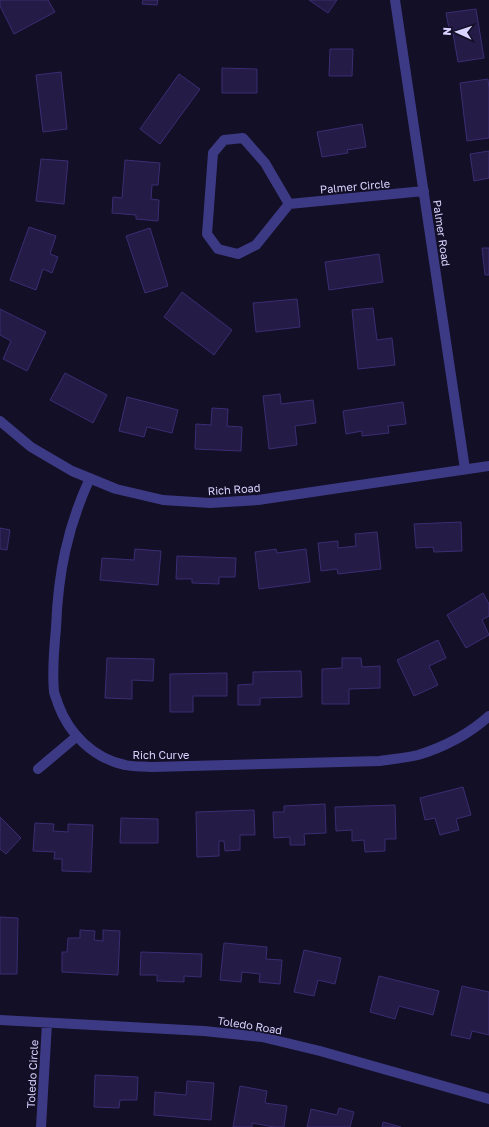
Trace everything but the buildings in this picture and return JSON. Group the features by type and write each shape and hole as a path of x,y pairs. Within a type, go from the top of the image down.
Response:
{"street":[{"name":"Palmer Road","path":"395,0 465,469"},
{"path":"243,138 265,163 289,204 256,245 238,254 218,249 207,234 213,153 224,140 243,138"},
{"name":"Palmer Circle","path":"289,204 424,191"},
{"name":"Rich Road","path":"0,421 31,447 72,471 116,489 163,500 210,504 258,500 489,466"},
{"name":"Rich Curve","path":"90,478 80,500 61,568 57,603 54,693 63,718 76,737 100,756 125,765 152,767 380,761 416,755 450,743 480,724 489,716"},
{"path":"38,769 76,737"},
{"name":"Toledo Road","path":"0,1020 204,1031 262,1037 320,1051 489,1099"},
{"name":"Toledo Circle","path":"41,1127 47,1023"}]}
